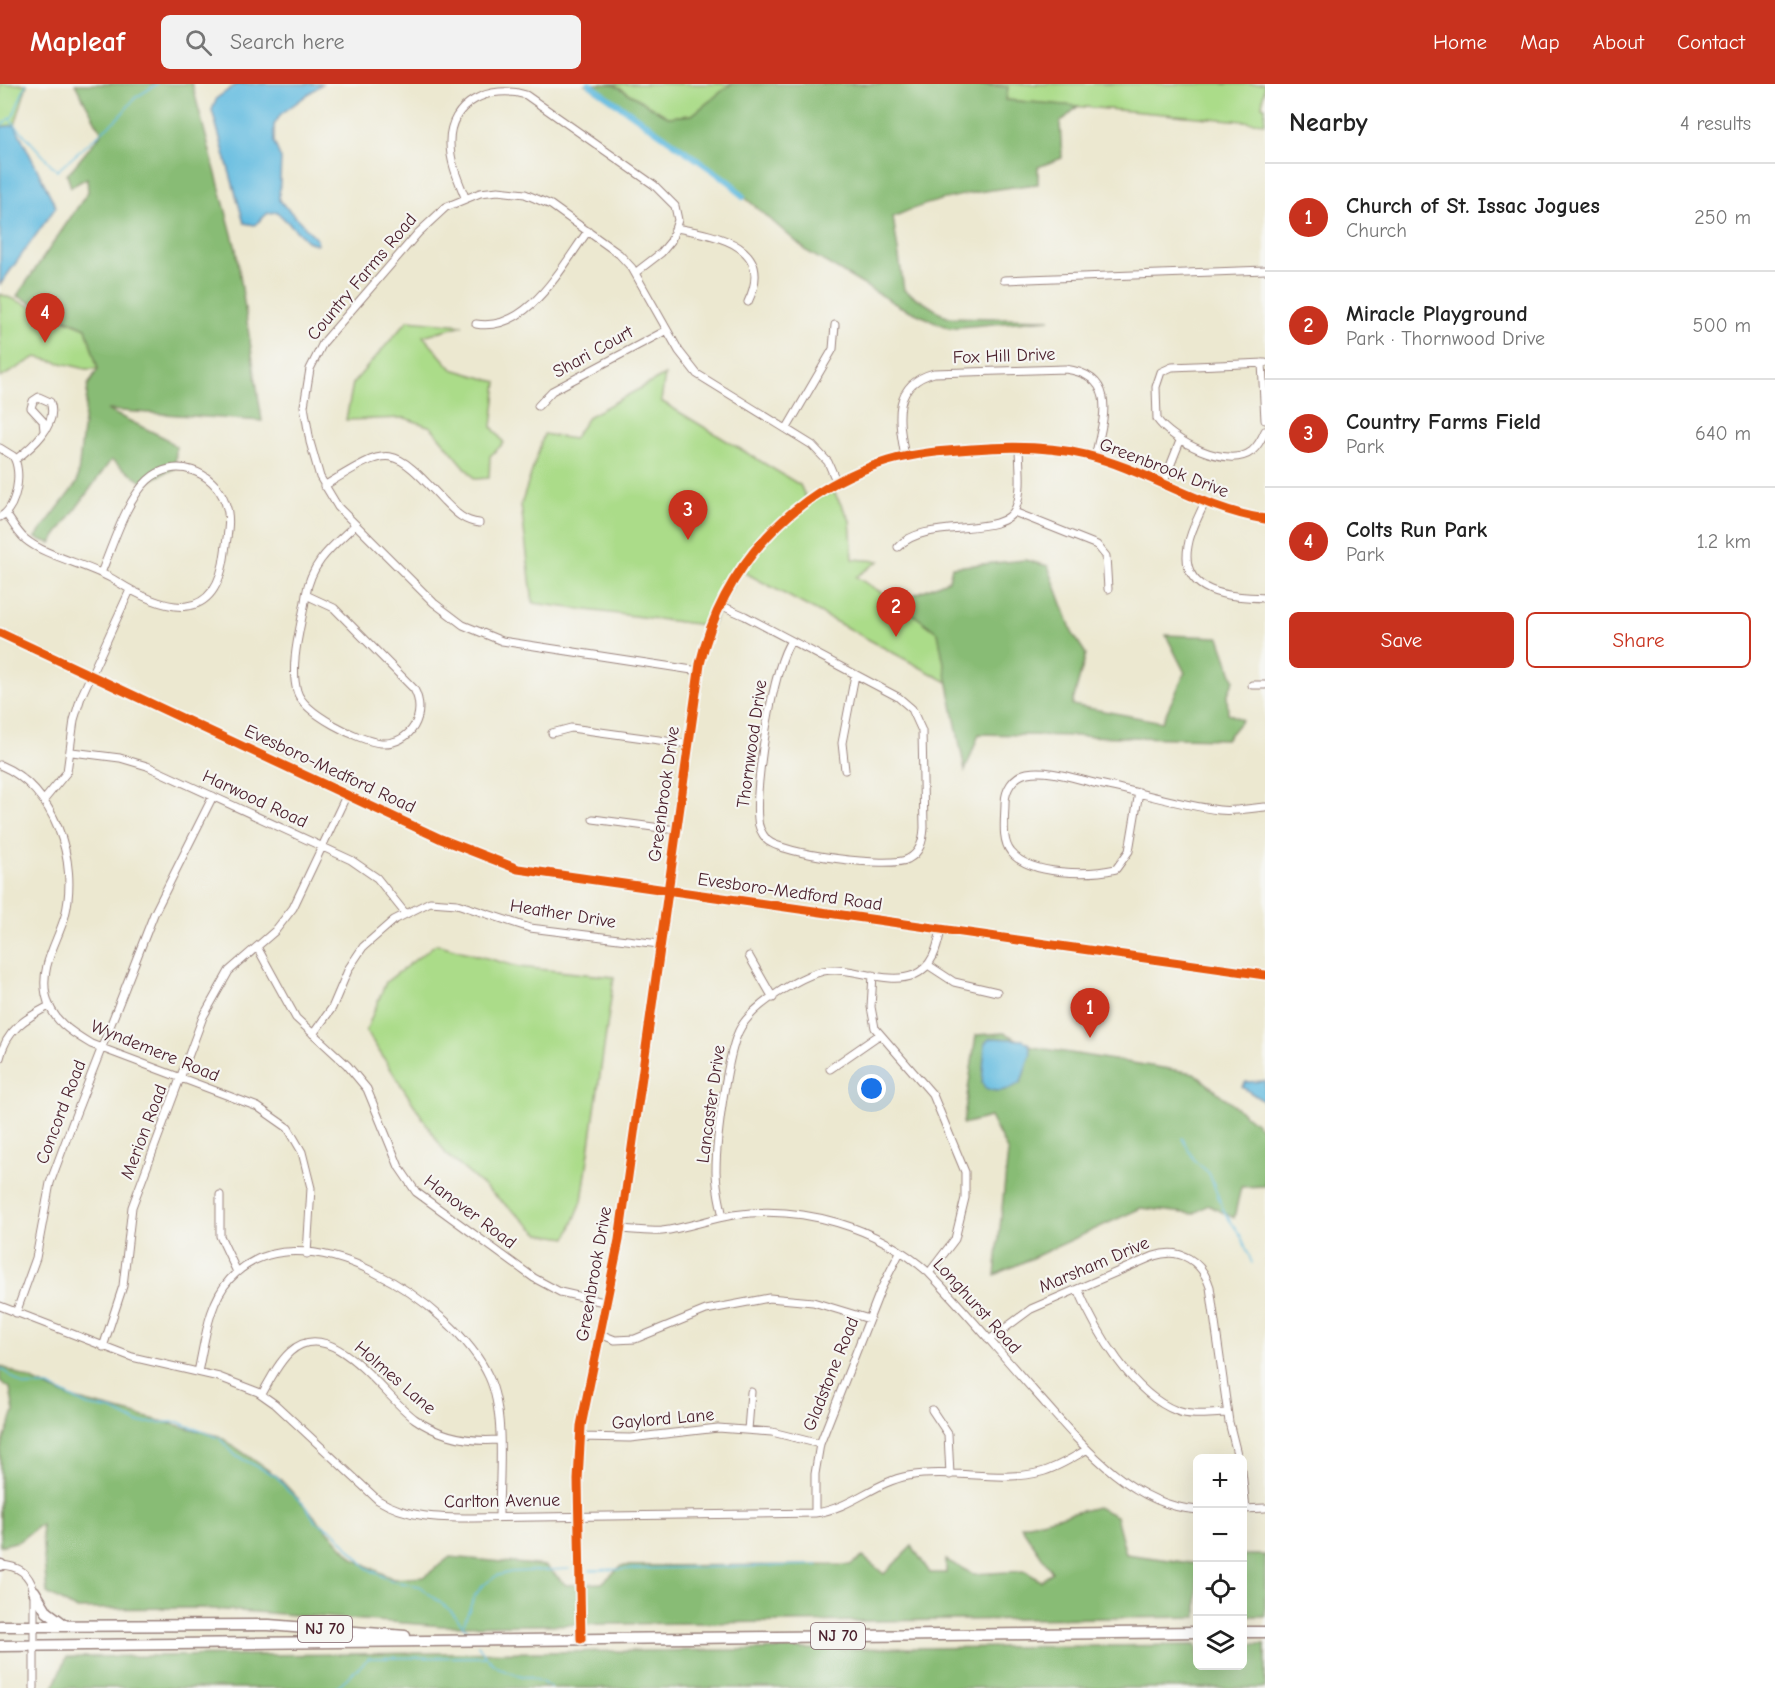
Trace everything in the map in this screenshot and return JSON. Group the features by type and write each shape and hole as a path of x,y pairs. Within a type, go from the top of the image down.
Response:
{"highway":[{"path":"34,1592 47,1612 66,1626"},
{"path":"0,1619 22,1626"},
{"name":"NJ 70","path":"0,1626 269,1625 472,1640"},
{"name":"NJ 70","path":"0,1646 1193,1632"},
{"path":"1247,1632 1265,1632"}],"street":[{"path":"465,197 452,158 450,142 452,126 459,111 472,99 492,87 526,95 654,185 675,206 676,228 661,253 635,273"},
{"name":"Country Farms Road","path":"699,671 511,643 486,636 463,625 441,609 356,525 324,486 314,460 305,416 305,388 313,360 329,335 424,226 446,207 465,197 498,191 525,194 551,205 619,254 635,273 684,360 698,374 787,428 824,456 837,483"},
{"path":"676,228 722,239 743,250 753,262 757,277 748,302"},
{"path":"476,324 500,324 523,313 536,301 588,231"},
{"path":"1004,280 1265,270"},
{"path":"787,428 833,349 834,325"},
{"name":"Shari Court","path":"538,406 552,391 667,330"},
{"path":"1265,420 1264,363 1188,365 1172,367 1161,372 1156,387 1157,419 1180,441 1220,456 1237,457 1252,451 1265,431"},
{"name":"Fox Hill Drive","path":"905,457 900,427 900,404 907,390 918,379 934,373 1065,369 1079,371 1091,379 1103,397 1105,420 1095,457"},
{"path":"15,460 34,446 44,430"},
{"path":"1163,484 1180,441"},
{"path":"898,547 918,534 951,527 997,524 1009,518 1014,512 1018,498 1019,446"},
{"name":"Greenbrook Drive","path":"581,1639 580,1437 621,1229 659,944 699,671 706,640 720,605 742,566 773,529 800,505 837,483 865,469 905,457 947,451 1019,446 1062,450 1095,457 1205,502 1246,516 1265,519"},
{"path":"0,448 15,460 16,484 3,515 30,543 101,573 130,590 180,608 203,601 217,586 224,565 229,515 223,497 200,473 188,468 160,471 147,481 127,511 101,573"},
{"path":"324,486 376,458 397,457 409,464 460,516 479,523"},
{"path":"1205,502 1187,549 1188,563 1194,577 1205,588 1218,594 1265,598"},
{"path":"1014,512 1097,544 1106,556 1108,589"},
{"path":"306,595 334,608 414,689 419,702 420,715 414,728 404,737 383,743 368,739 320,717 302,702 296,681 306,595 309,577 316,564 356,525"},
{"path":"44,800 63,779 72,752 76,712 130,590"},
{"name":"Thornwood Drive","path":"720,605 791,641 906,702 917,716 922,730 924,837 914,856 894,864 782,849 768,841 760,828 758,805 768,721 779,666 791,641"},
{"name":"Evesboro-Medford Road","path":"0,633 441,839 503,864 534,872 1265,975"},
{"path":"845,770 842,743 855,675"},
{"path":"1252,685 1265,685"},
{"path":"552,733 571,728 688,744"},
{"name":"Harwood Road","path":"72,752 138,762 351,860 371,873 405,913"},
{"path":"0,765 27,780 44,800 62,842 69,879 64,917 46,970 45,987 49,1006 16,1027 7,1039 0,1058"},
{"path":"1139,792 1129,851 1116,869 1092,874 1059,871 1027,864 1011,852 1004,832 1005,795 1013,779 1026,773 1046,773 1139,792 1221,810 1265,807"},
{"name":"Merion Road","path":"103,1347 123,1286 132,1207 203,1017 219,985 235,965 275,931 292,908 347,794"},
{"name":"Concord Road","path":"16,1313 36,1258 50,1183 154,914 213,796"},
{"path":"593,819 676,830"},
{"name":"Heather Drive","path":"313,1034 332,1008 358,953 405,913 424,903 443,902 530,928 659,944"},
{"path":"941,930 937,950 928,965 954,982 997,992"},
{"name":"Hanover Road","path":"257,948 291,1010 367,1089 399,1167 416,1192 534,1278 560,1292 608,1303"},
{"path":"748,956 773,998"},
{"name":"Lancaster Drive","path":"723,1217 716,1170 731,1053 746,1019 801,980 825,971 912,976 928,965"},
{"path":"873,975 871,1007 873,1022 879,1035 933,1095 965,1172 965,1198 955,1239 948,1252 929,1273"},
{"name":"Wyndemere Road","path":"49,1006 69,1031 102,1048 267,1111 293,1135 302,1152 311,1188 307,1254"},
{"path":"830,1069 879,1035"},
{"path":"220,1195 220,1236 237,1272"},
{"name":"Longhurst Road","path":"621,1229 662,1231 723,1217 783,1213 832,1221 860,1232 900,1252 929,1273 1086,1450 1111,1470 1153,1497 1180,1508 1193,1510"},
{"name":"Gladstone Road","path":"815,1513 815,1474 820,1444 869,1319 900,1252"},
{"name":"Marsham Drive","path":"989,1340 1031,1309 1161,1253 1176,1252 1195,1263 1204,1273 1210,1287 1227,1413 1237,1454"},
{"path":"198,1372 216,1300 237,1272 253,1262 275,1254 307,1254 340,1259 374,1271 431,1307 452,1325 474,1351 490,1379 497,1404 499,1517"},
{"path":"1078,1289 1106,1345 1150,1393 1171,1408 1186,1414 1227,1413"},
{"path":"600,1334 615,1340 635,1339 706,1310 769,1298 813,1302 869,1319"},
{"name":"Carlton Avenue","path":"0,1306 103,1347 143,1360 239,1384 261,1394 283,1411 362,1487 387,1506 424,1516 815,1513 836,1509 901,1478 1034,1474 1058,1466 1086,1450"},
{"name":"Holmes Lane","path":"261,1394 290,1352 310,1341 324,1342 345,1353 399,1406 428,1427 467,1439 498,1440"},
{"path":"748,1430 751,1392"},
{"path":"932,1410 948,1434 950,1475"},
{"name":"Gaylord Lane","path":"580,1437 630,1438 704,1428 780,1434 820,1444"},
{"path":"1247,1509 1265,1508"},
{"path":"0,1565 20,1569 31,1581 34,1592 34,1688"}],"green space":[{"path":"0,84 27,84 15,125 0,127"},
{"path":"75,84 192,84 236,249 262,421 107,410 165,438 176,447 175,468 144,483 111,460 51,543 35,538 77,483 88,385 98,369 86,328 17,296 88,192 87,178 71,187 67,175 102,133"},
{"path":"585,84 613,84 668,117 692,115 731,84 965,84 1008,87 1006,100 1078,106 1060,123 1062,158 1038,167 1038,184 945,199 893,217 904,290 947,317 1050,319 949,328 899,306 808,252 720,176"},
{"path":"613,84 731,84 692,115 668,117"},
{"path":"965,84 1265,84 1262,106 1265,107 1265,123 1006,100 1008,87"},
{"path":"0,294 86,328 98,369 86,369 36,357 0,378"},
{"path":"408,320 463,325 423,336 452,369 497,382 492,427 504,443 490,456 489,478 475,479 431,427 405,418 346,420 353,383"},
{"path":"665,375 661,401 800,485 807,500 832,489 850,520 853,559 879,561 856,577 897,602 938,633 949,683 740,570 711,626 533,603 521,505 544,434 573,439 589,416"},
{"path":"1025,560 1048,566 1073,634 1086,654 1072,705 1162,722 1185,673 1166,635 1219,637 1234,680 1227,696 1228,713 1242,720 1226,739 979,734 965,771 938,633 897,602 949,580 952,567"},
{"path":"436,944 519,967 614,977 582,1201 567,1238 540,1234 446,1154 366,1031 386,982"},
{"path":"1004,1033 1033,1047 1194,1073 1265,1131 1265,1186 1241,1187 1234,1218 1208,1205 1193,1214 1141,1208 995,1275 1008,1152 990,1117 963,1124 976,1035"},
{"path":"0,1366 74,1399 219,1436 278,1477 354,1559 393,1579 424,1577 450,1557 546,1566 566,1585 602,1583 621,1566 850,1565 863,1557 884,1574 912,1546 930,1573 946,1573 946,1560 973,1574 1025,1571 1041,1581 1052,1572 1021,1526 1097,1507 1116,1516 1126,1554 1193,1563 1193,1617 444,1626 199,1608 75,1609 47,1593 41,1524 19,1541 0,1546 0,1451 14,1412 10,1388 0,1381"},
{"path":"1247,1555 1265,1555 1265,1616 1247,1616"},
{"path":"1247,1644 1265,1644 1265,1688 53,1688 67,1657 1193,1645 1193,1670 1247,1670"}],"water":[{"path":"237,84 322,84 281,114 274,125 274,142 281,159 279,200 317,239 317,245 307,241 277,212 268,213 255,225 244,223 212,110 217,98"},
{"path":"15,125 56,207 0,285 0,127"},
{"path":"995,1038 1023,1040 1029,1044 1031,1053 1021,1082 999,1091 989,1090 982,1083 985,1043"},
{"path":"1265,1081 1265,1102 1242,1087 1246,1082"}],"waterway":[{"path":"0,126 13,116 26,84"},
{"path":"10,119 57,171 120,116 135,98 157,84"},
{"path":"589,84 731,183 743,197"},
{"path":"1182,1138 1195,1161 1209,1173 1224,1212 1241,1236 1252,1263"},
{"path":"0,1368 24,1386 49,1386 88,1406 113,1410 138,1423 178,1422 219,1438 236,1456 276,1476 288,1491 306,1506 315,1521 334,1531 367,1568 391,1581 419,1586 451,1611 472,1636"},
{"path":"590,1570 818,1565"},
{"path":"464,1623 474,1597 482,1586 496,1576 511,1572 569,1569"},
{"path":"478,1645 497,1666 514,1674 532,1678 551,1688"},
{"path":"336,1688 369,1658 485,1657"}],"cycle path":[{"path":"581,1639 578,1480 581,1426 619,1240 700,664 710,629 725,596 744,565 767,537 793,512 822,491 854,474 888,461 920,454 1002,447 1044,448 1072,452 1131,470 1219,507 1265,519"},
{"path":"0,633 441,839 518,869 1265,975"}],"place":[{"name":"Colts Run Park","path":"45,343"},
{"name":"Country Farms Field","path":"688,540"},
{"name":"Miracle Playground","path":"896,637"},
{"name":"Church of St. Issac Jogues","path":"1090,1038"}]}
